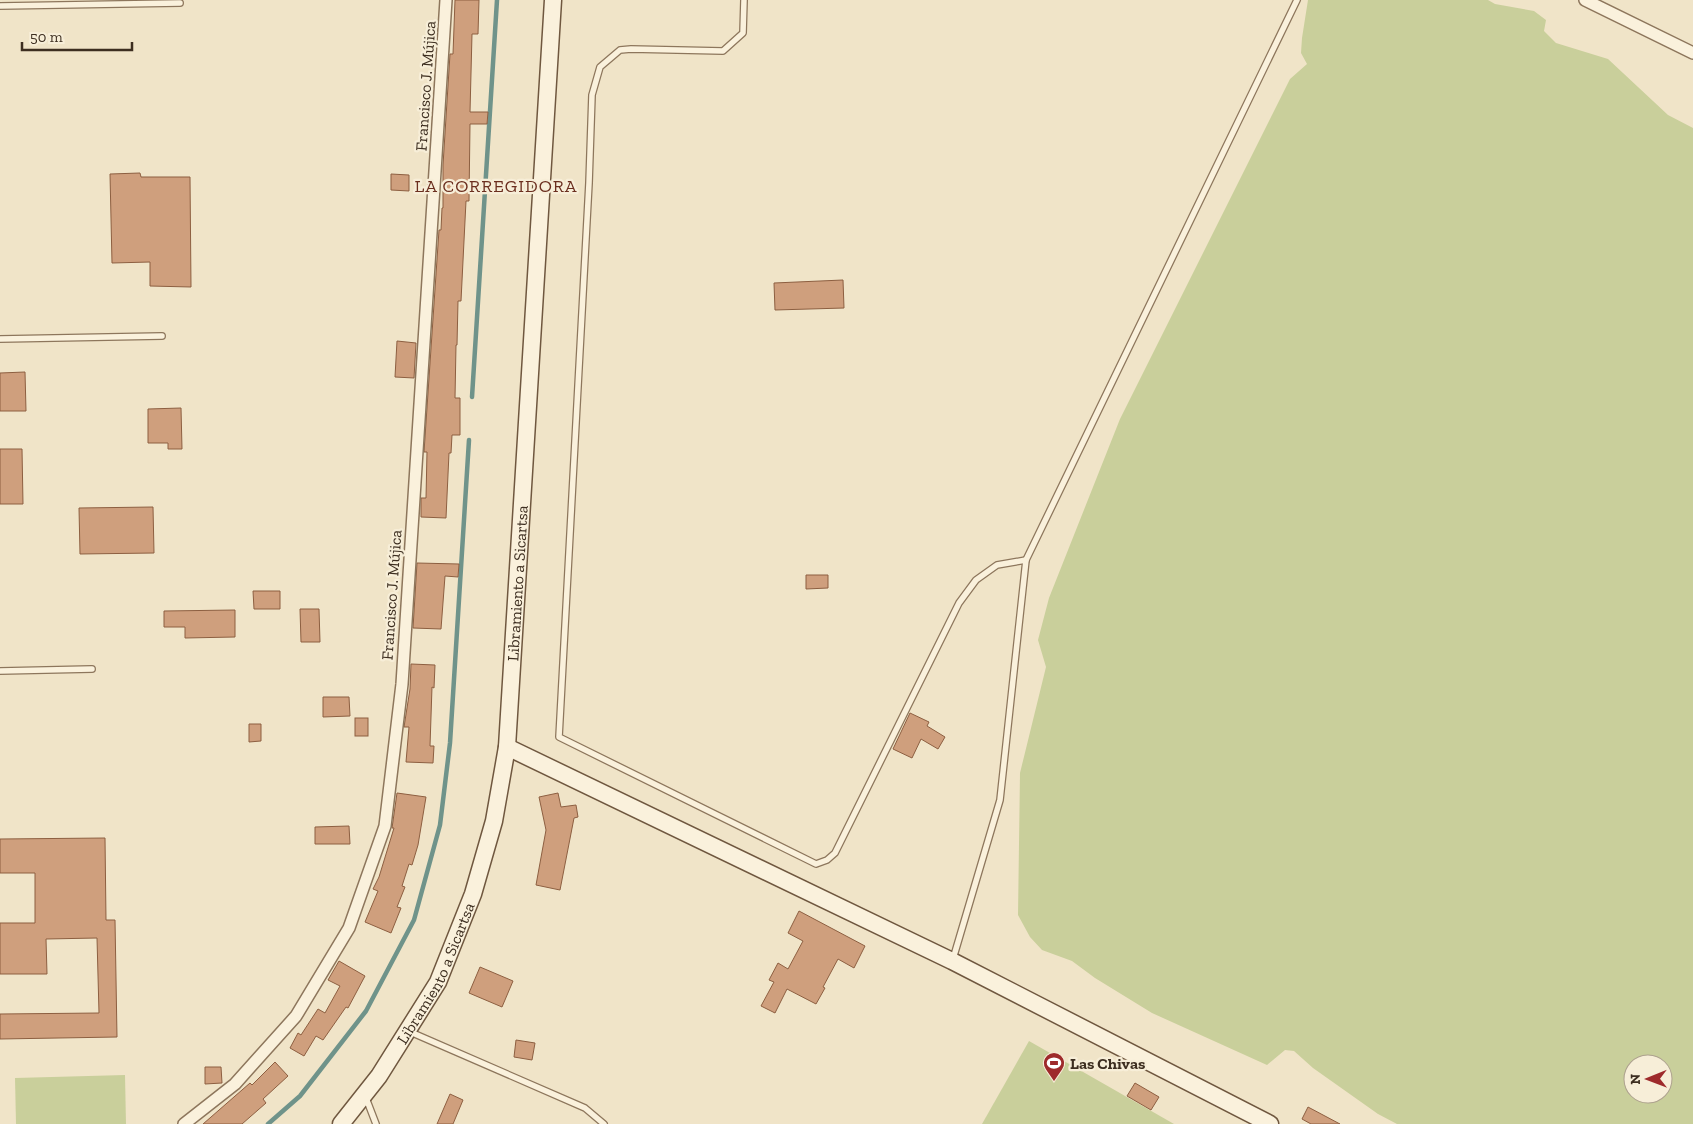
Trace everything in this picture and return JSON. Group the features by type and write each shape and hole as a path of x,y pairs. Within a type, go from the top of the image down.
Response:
{"main road":[{"name":"Libramiento a Sicartsa","path":"341,1124 379,1076 438,982 473,894 494,822 507,747 553,0"},
{"path":"507,747 952,961 1270,1124"}],"street":[{"name":"Francisco J. Mújica","path":"184,1124 235,1084 296,1016 349,928 385,826 402,684 446,0"},
{"path":"1585,0 1693,53"}],"lane":[{"path":"744,0 743,33 723,51 620,50 600,67 592,95 588,203 559,737 816,864 828,860 835,853 959,603 976,580 996,565 1026,560"},
{"path":"952,961 1000,800 1026,560 1297,0"},
{"path":"0,6 180,3"},
{"path":"0,339 162,336"},
{"path":"0,671 92,669"},
{"path":"407,1030 585,1108 604,1124"},
{"path":"364,1094 376,1124"}],"green space":[{"path":"1308,0 1488,0 1495,4 1534,11 1546,20 1544,31 1556,43 1608,59 1668,115 1693,128 1693,1124 1397,1124 1378,1114 1313,1068 1294,1051 1285,1050 1267,1065 1152,1013 1095,978 1072,961 1042,950 1030,937 1018,915 1020,773 1046,667 1038,640 1049,598 1120,419 1290,79 1307,64 1301,53"},
{"name":"Las Chivas","path":"1029,1041 1174,1124 982,1124"},
{"path":"125,1075 126,1124 16,1124 15,1078"}],"building":[{"path":"455,0 479,0 478,34 472,34 470,112 488,112 487,124 470,124 469,201 466,201 461,301 458,301 456,345 455,398 460,398 460,435 452,435 451,453 449,453 446,518 421,517 421,498 426,498 427,452 424,452 439,230 441,230 443,208 443,165 450,54 453,54"},
{"path":"140,173 141,177 190,177 191,287 150,286 150,262 112,263 110,174"},
{"path":"391,174 409,175 409,191 391,190"},
{"path":"843,280 844,308 775,310 774,283"},
{"path":"397,341 416,343 414,378 395,377"},
{"path":"25,372 26,411 0,411 0,373"},
{"path":"181,408 182,449 168,449 168,443 148,443 148,409"},
{"path":"0,449 22,449 23,504 0,504"},
{"path":"153,507 154,553 80,554 79,508"},
{"path":"417,563 459,564 458,577 445,576 441,629 413,628"},
{"path":"806,575 828,575 828,588 806,589"},
{"path":"253,591 280,591 280,609 254,609"},
{"path":"300,609 319,609 320,642 301,642"},
{"path":"235,610 235,637 185,638 185,627 164,627 164,611"},
{"path":"411,664 435,665 434,688 432,687 430,746 434,746 433,763 406,762 409,727 404,727 410,689"},
{"path":"323,697 349,697 350,716 323,717"},
{"path":"910,713 929,722 927,726 945,737 938,749 921,739 912,758 893,749"},
{"path":"355,718 368,718 368,736 355,736"},
{"path":"249,724 261,724 261,741 249,742"},
{"path":"397,793 426,797 418,845 412,865 409,864 402,886 405,887 397,907 401,908 391,933 365,922 378,891 373,889 379,877 394,828 392,828"},
{"path":"558,793 561,807 576,805 578,817 574,818 560,890 536,885 546,830 539,797"},
{"path":"349,826 350,844 315,844 315,827"},
{"path":"105,838 106,920 115,920 117,1037 0,1039 0,1014 99,1013 97,938 46,939 47,974 0,974 0,923 35,923 35,873 0,873 0,839"},
{"path":"799,911 865,946 854,968 838,959 816,1004 787,989 775,1013 761,1006 774,982 769,980 778,963 788,969 803,941 788,933"},
{"path":"339,961 365,976 348,1008 346,1007 323,1040 316,1036 304,1056 290,1048 298,1033 301,1035 318,1009 325,1013 340,986 328,980"},
{"path":"480,967 513,981 502,1007 469,993"},
{"path":"516,1040 535,1043 532,1060 514,1057"},
{"path":"275,1062 288,1076 263,1099 266,1103 242,1124 203,1124 250,1083 252,1085"},
{"path":"205,1067 221,1067 222,1083 205,1084"},
{"path":"1135,1083 1159,1097 1151,1110 1127,1096"},
{"path":"450,1094 463,1100 453,1124 437,1124"},
{"path":"1308,1107 1340,1124 1311,1124 1302,1119"}],"waterway":[{"path":"472,397 497,0"},
{"path":"268,1124 300,1096 366,1011 414,920 440,825 450,743 469,440"}],"place":[{"name":"Las Chivas","path":"1054,1082"}],"district":[{"name":"LA CORREGIDORA","path":"496,186"}]}
